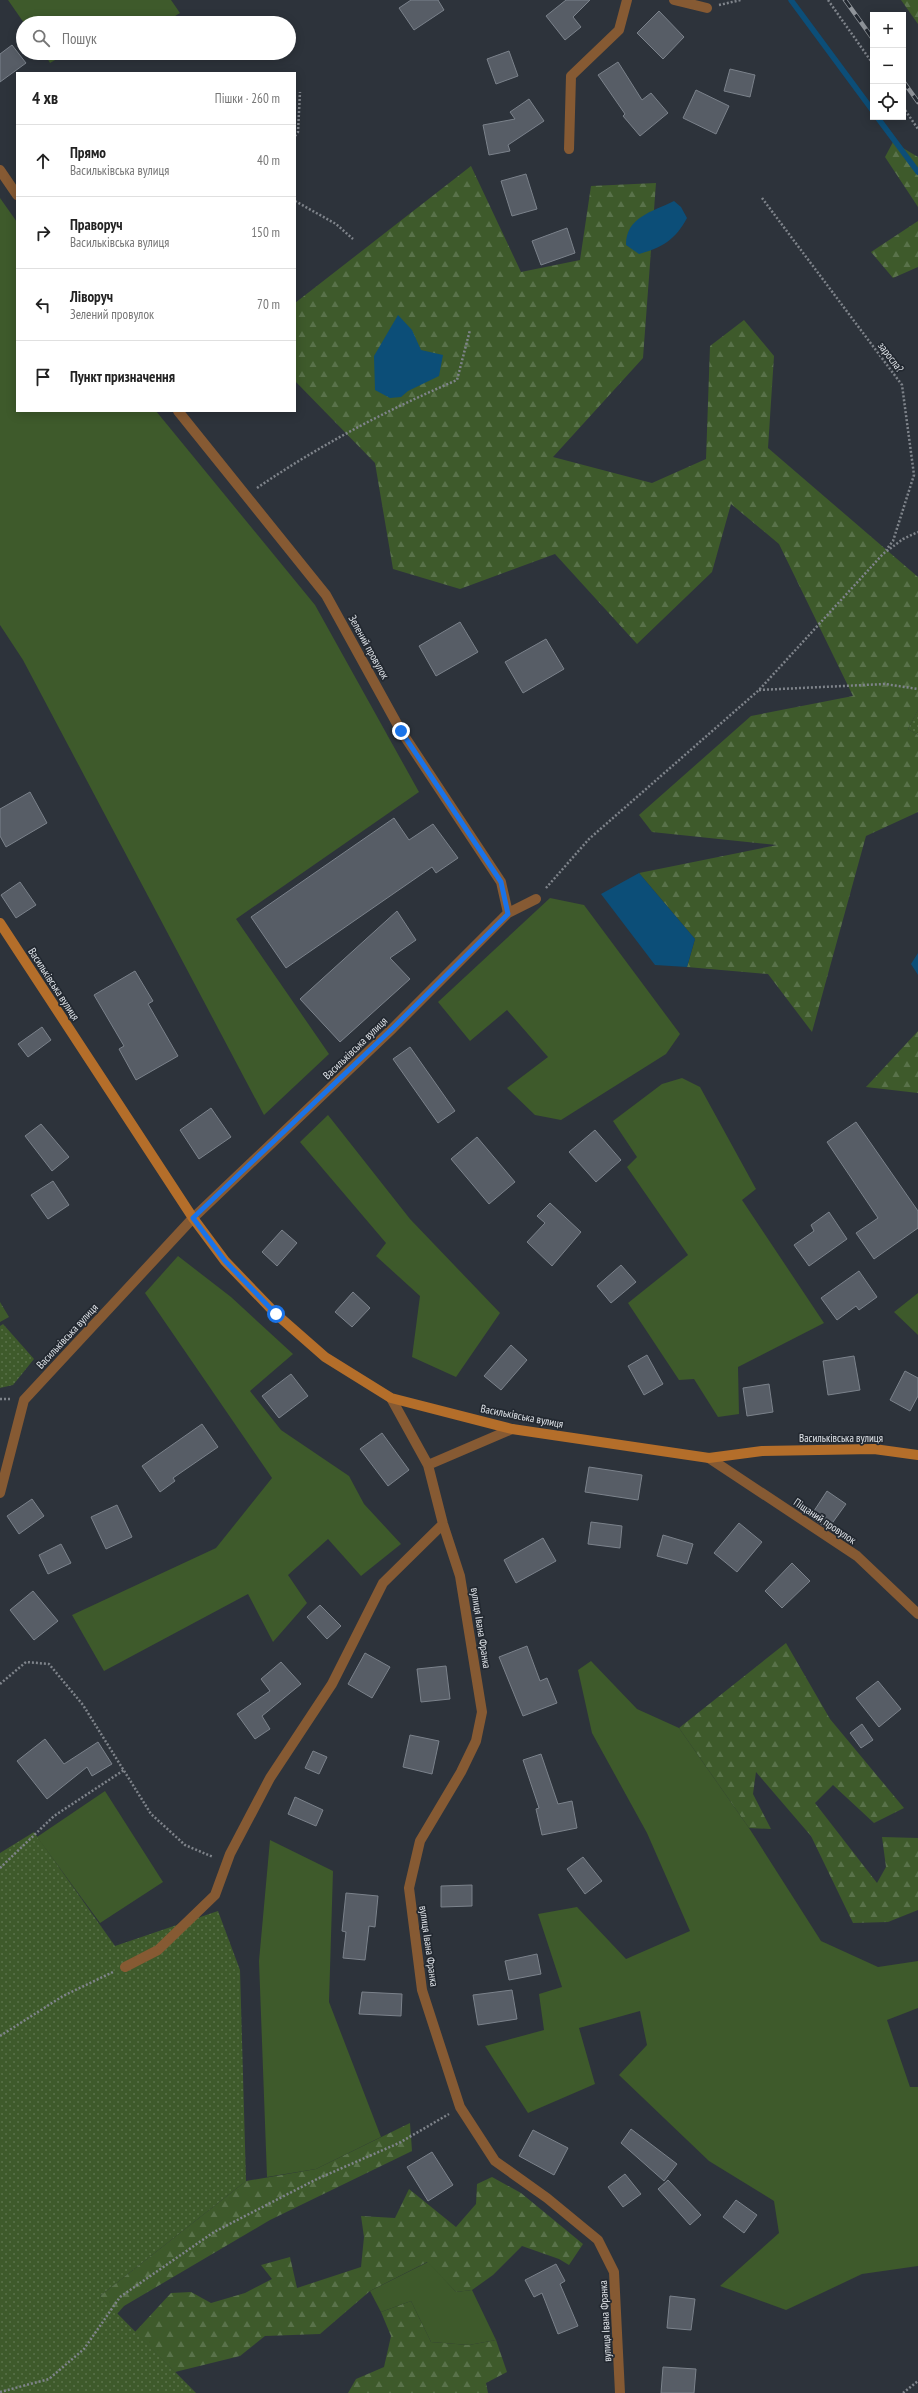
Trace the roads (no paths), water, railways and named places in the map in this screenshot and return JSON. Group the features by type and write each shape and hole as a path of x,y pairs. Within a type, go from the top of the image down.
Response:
{"street":[{"path":"569,149 571,76 619,30 627,0"},
{"path":"674,0 707,8"},
{"path":"0,170 16,194"},
{"name":"Зелений провулок","path":"179,412 326,594 401,731 501,882 508,914"},
{"name":"Васильківська вулиця","path":"0,1493 24,1400 193,1218 393,1028 508,914 536,899"},
{"name":"Васильківська вулиця","path":"0,923 193,1218 225,1261 276,1314 325,1357 391,1398 512,1429 710,1458 762,1451 858,1449 874,1449 918,1455"},
{"name":"вулиця Івана Франка","path":"391,1398 428,1465 443,1524 460,1576 482,1712 473,1747 461,1772 420,1841 409,1888 422,1990 460,2107 495,2161 547,2198 598,2240 614,2272 620,2393"},
{"path":"428,1465 512,1429"},
{"name":"Піщаний провулок","path":"710,1458 856,1556 918,1614"},
{"path":"125,1967 158,1950 215,1895 230,1854 270,1778 332,1684 383,1583 443,1524"}],"water":[{"path":"674,201 681,207 687,218 678,232 668,242 655,249 639,254 626,245 630,228 635,222 649,212"},
{"path":"398,315 412,330 421,350 443,355 439,376 408,391 401,397 390,398 375,390 374,356"},
{"path":"639,873 695,939 687,967 655,965 601,894"},
{"path":"918,953 918,975 911,964"}],"waterway":[{"path":"791,0 870,107"},
{"path":"879,120 918,172"}],"railway":[{"path":"845,0 870,35"},
{"path":"905,84 918,102"}]}
